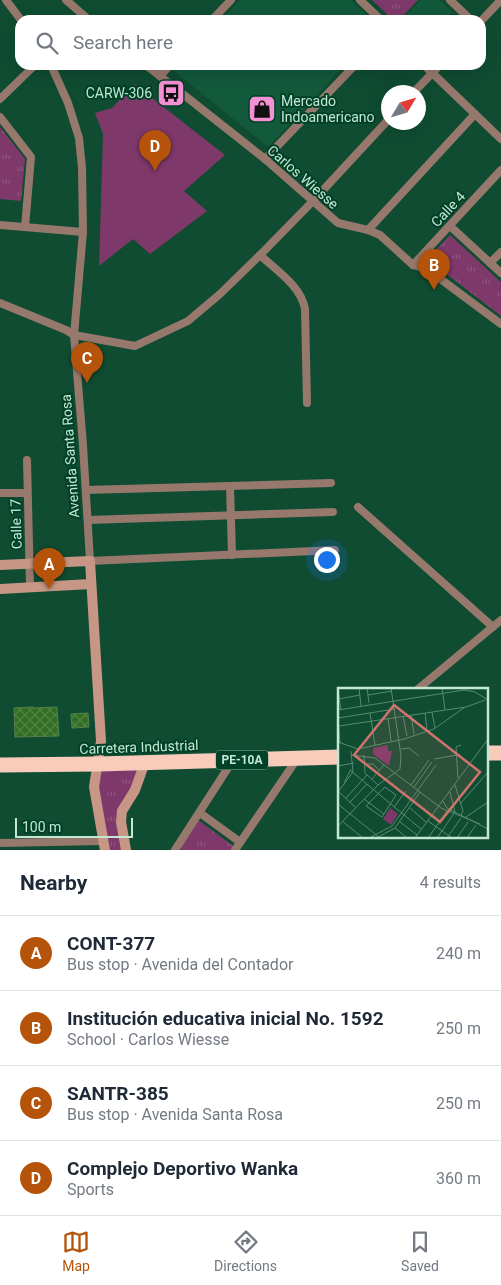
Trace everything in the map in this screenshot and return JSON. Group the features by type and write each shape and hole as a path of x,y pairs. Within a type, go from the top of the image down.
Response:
{"highway":[{"path":"488,753 501,753"},
{"name":"Carretera Industrial","path":"0,765 338,757"}],"street":[{"path":"6,0 17,15"},
{"path":"66,0 83,15"},
{"path":"217,15 231,0"},
{"path":"360,0 376,15"},
{"path":"450,0 466,15"},
{"path":"486,16 501,0"},
{"path":"0,99 30,70"},
{"name":"Avenida Santa Rosa","path":"53,70 68,103 79,138 82,168 83,232 74,335 88,520 101,741 94,787 104,845"},
{"name":"Carlos Wiesse","path":"152,70 265,159 338,223 368,230 380,235 413,265 427,269 501,324"},
{"path":"160,76 165,70"},
{"path":"265,159 350,70"},
{"path":"429,70 501,139"},
{"path":"421,85 435,70"},
{"path":"368,230 475,114"},
{"path":"0,117 31,156 25,227"},
{"path":"0,303 74,335 135,346 188,320 220,294 313,201 381,128"},
{"name":"Calle 4","path":"413,265 501,170"},
{"path":"0,225 83,232"},
{"path":"450,226 501,273"},
{"path":"490,263 501,252"},
{"path":"260,255 296,288 303,300 305,309 307,403"},
{"name":"Calle 17","path":"27,460 30,586"},
{"path":"86,490 331,484"},
{"path":"230,486 232,555"},
{"path":"0,494 27,493"},
{"path":"358,508 493,627"},
{"path":"88,520 333,512"},
{"path":"0,565 335,550"},
{"path":"0,589 91,584"},
{"path":"419,688 501,620"},
{"path":"235,850 298,758"},
{"path":"176,849 233,760"},
{"path":"126,850 121,822 122,811 135,790 145,762"},
{"path":"200,813 240,842"},
{"path":"0,843 104,845"}],"shaded area":[{"path":"240,0 351,0 367,15 226,15"},
{"path":"420,0 440,0 452,12 449,15 406,15"},
{"name":"Mercado Indoamericano","path":"175,70 340,70 268,147"}],"green space":[{"path":"372,0 418,0 404,15 388,15"},
{"path":"134,84 225,155 184,191 207,211 150,254 133,239 99,266 103,134 95,113 112,108"},
{"path":"0,127 25,159 21,201 0,199"},
{"path":"450,235 501,282 501,316 427,259"},
{"path":"145,762 122,811 126,850 105,850 94,787 98,764"},
{"path":"198,820 236,848 234,850 182,850 178,847"}],"building":[{"path":"57,707 59,736 15,737 14,708"},
{"path":"88,713 89,727 72,728 71,714"}],"place":[{"name":"CARW-306","path":"171,93"},
{"name":"Mercado Indoamericano","path":"262,109"},
{"name":"Complejo Deportivo Wanka","path":"155,171"},
{"name":"Institución educativa inicial No. 1592","path":"434,290"},
{"name":"SANTR-385","path":"87,383"},
{"name":"CONT-377","path":"49,589"}]}
